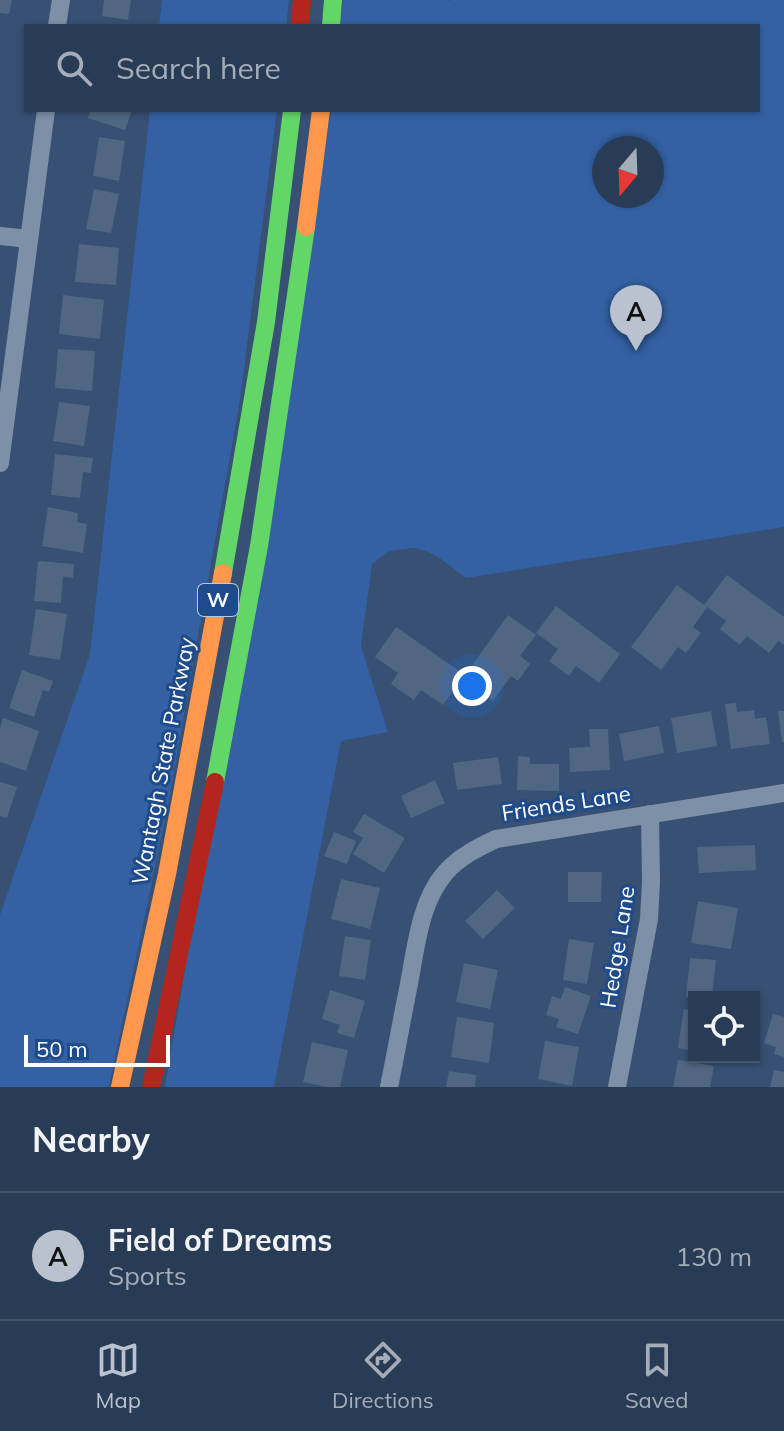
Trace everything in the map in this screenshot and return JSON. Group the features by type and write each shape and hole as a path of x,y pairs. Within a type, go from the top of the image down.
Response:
{"highway":[{"path":"300,24 302,0"},
{"path":"331,24 333,0"},
{"name":"Wantagh State Parkway","path":"120,1087 167,874 219,591 266,322 292,112"},
{"name":"W","path":"151,1087 233,692 273,461 321,112"}],"street":[{"path":"57,24 61,0"},
{"path":"0,463 46,112"},
{"path":"0,236 29,239"},
{"name":"Friends Lane","path":"389,1087 419,930 432,892 449,868 474,849 496,839 784,793"},
{"name":"Hedge Lane","path":"617,1087 649,919 650,814"}],"shaded area":[{"path":"162,0 289,0 286,24 159,24"},
{"path":"343,0 784,0 784,527 466,578 441,559 414,548 389,551 372,564 361,646 388,732 341,741 274,1087 165,1087 331,112 760,112 760,24 340,24"},
{"path":"150,112 277,112 240,400 168,805 109,1087 0,1087 0,915 90,654"}],"building":[{"path":"0,0 12,0 9,14 0,13"},
{"path":"104,0 131,0 128,20 102,16"},
{"path":"90,112 131,112 125,130 88,118"},
{"path":"99,137 125,141 119,181 93,176"},
{"path":"94,189 119,194 111,233 86,229"},
{"path":"79,244 119,248 116,285 75,282"},
{"path":"63,295 104,300 100,339 59,334"},
{"path":"58,349 95,351 92,391 55,388"},
{"path":"59,402 90,406 84,446 53,441"},
{"path":"55,454 93,458 91,473 83,472 80,498 51,495"},
{"path":"48,507 78,513 77,522 87,524 83,553 42,546"},
{"path":"38,561 74,564 73,578 63,577 61,603 34,601"},
{"path":"727,575 784,617 784,645 778,641 769,653 747,636 740,645 720,629 726,621 707,607 693,627 701,633 686,653 678,647 661,670 631,647 677,585 704,605"},
{"path":"556,606 620,654 599,683 576,666 569,676 549,661 558,649 536,633"},
{"path":"36,609 67,614 60,660 29,655"},
{"path":"508,615 536,635 520,656 530,664 518,681 511,676 493,701 462,679 443,705 421,690 414,700 391,684 398,673 375,657 396,627 465,675"},
{"path":"22,670 53,681 49,692 43,690 34,717 9,708"},
{"path":"736,703 737,712 754,710 755,719 766,717 770,744 731,749 725,704"},
{"path":"711,711 717,746 677,753 671,718"},
{"path":"778,711 784,711 784,742 782,742"},
{"path":"3,718 39,731 26,771 0,762"},
{"path":"659,726 664,753 624,761 619,734"},
{"path":"589,729 608,729 610,770 570,772 569,748 590,747"},
{"path":"518,756 530,757 530,764 559,764 559,791 517,790"},
{"path":"498,757 502,784 457,790 453,763"},
{"path":"435,780 445,803 411,818 401,796"},
{"path":"0,782 17,787 7,818 0,816"},
{"path":"364,814 405,838 384,873 353,854 363,838 353,832"},
{"path":"334,832 356,841 347,864 324,856"},
{"path":"755,845 756,870 699,873 697,847"},
{"path":"568,872 602,872 601,902 568,902"},
{"path":"341,879 380,888 370,929 331,919"},
{"path":"497,890 515,908 483,939 465,921"},
{"path":"698,901 738,908 731,949 691,943"},
{"path":"345,936 371,940 365,980 339,976"},
{"path":"569,939 594,943 587,984 563,980"},
{"path":"690,958 716,960 713,991 688,991 686,997"},
{"path":"464,963 498,970 490,1009 456,1002"},
{"path":"565,987 591,996 578,1034 556,1027 559,1019 546,1015 552,996 561,999"},
{"path":"330,990 365,1001 354,1038 337,1033 340,1025 322,1019"},
{"path":"684,1009 688,1009 688,1050 678,1048"},
{"path":"773,1014 784,1017 784,1057 774,1054 776,1047 764,1043"},
{"path":"457,1017 494,1023 489,1063 451,1057"},
{"path":"545,1041 579,1047 572,1086 538,1079"},
{"path":"312,1042 348,1050 340,1087 303,1082"},
{"path":"678,1060 714,1066 710,1087 673,1087"},
{"path":"774,1070 784,1072 784,1087 770,1087"},
{"path":"449,1071 476,1075 475,1087 446,1087"}],"traffic: fast":[{"path":"331,24 333,0"},
{"path":"223,573 266,322 292,112"},
{"path":"215,782 259,546 306,227"}],"traffic: slow":[{"path":"306,227 321,112"},
{"path":"120,1087 167,874 223,573"}],"traffic: jam":[{"path":"300,24 302,0"},
{"path":"151,1087 215,782"}],"place":[{"name":"Field of Dreams","path":"636,351"}]}
